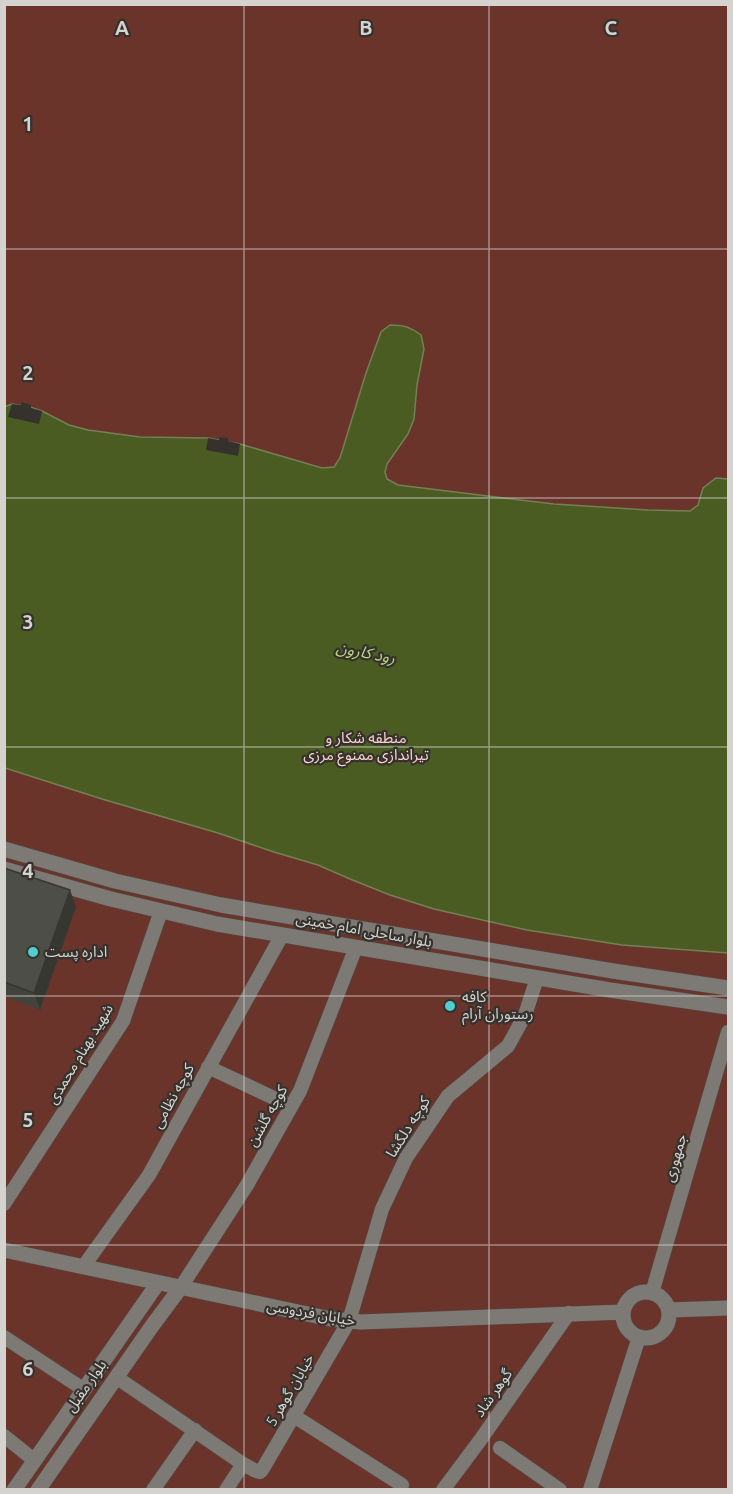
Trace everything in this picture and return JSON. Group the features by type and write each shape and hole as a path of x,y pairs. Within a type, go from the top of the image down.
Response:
{"main road":[{"name":"بلوار ساحلی امام خمینی","path":"4,849 116,881 221,905 613,972 729,988"},
{"name":"بلوار ساحلی امام خمینی","path":"4,869 111,899 217,924 610,990 729,1007"},
{"name":"خیابان فردوسی","path":"4,1250 349,1321 623,1312"},
{"name":"بلوار مقبل","path":"14,1490 158,1283"},
{"name":"بلوار مقبل","path":"38,1490 181,1287"},
{"path":"644,1292 652,1293 663,1299 669,1310 664,1330 652,1337 645,1338 632,1333 624,1320 623,1312 630,1299 644,1292"},
{"path":"669,1310 729,1308"}],"street":[{"name":"شهید بهنام محمدی","path":"4,1204 123,1021 161,911"},
{"name":"کوچه نظامی","path":"83,1267 149,1175 282,935"},
{"name":"کوچه گلشن","path":"181,1287 247,1185 300,1090 356,947"},
{"name":"کوچه دلگشا","path":"349,1321 382,1209 406,1158 448,1096 508,1046 525,1015 537,978"},
{"name":"جمهوری","path":"652,1293 729,1032"},
{"path":"208,1067 291,1106"},
{"name":"گوهر شاد","path":"442,1490 481,1439 569,1313"},
{"name":"خیابان گوهر 5","path":"243,1464 256,1472 262,1470 349,1321"},
{"path":"590,1490 639,1336"},
{"path":"4,1337 83,1389"},
{"path":"116,1377 243,1464 226,1490"},
{"path":"294,1416 402,1485"},
{"path":"153,1490 195,1430"},
{"path":"4,1436 34,1460"},
{"path":"500,1448 560,1490"}],"green space":[{"name":"منطقه شکار و تیراندازی ممنوع مرزی","path":"5,5 728,5 728,1489 5,1489"}],"water":[{"name":"رود کارون","path":"390,325 407,327 417,332 421,335 424,349 417,385 414,419 408,434 387,464 385,472 387,479 398,485 554,504 690,511 698,505 703,488 716,478 728,479 728,953 622,945 527,930 434,909 390,895 318,865 5,768 4,407 12,404 30,407 69,425 88,430 140,437 208,438 240,444 322,468 334,467 340,458 381,332"}],"pier":[{"path":"22,402 42,411 39,424 8,417 12,404 21,405"},
{"path":"220,437 240,444 238,456 206,450 208,438 219,440"}],"building":[{"name":"اداره پست","path":"4,868 70,890 34,993 4,982"}],"place":[{"name":"اداره پست","path":"33,952"},
{"name":"کافه رستوران آرام","path":"450,1006"}]}
